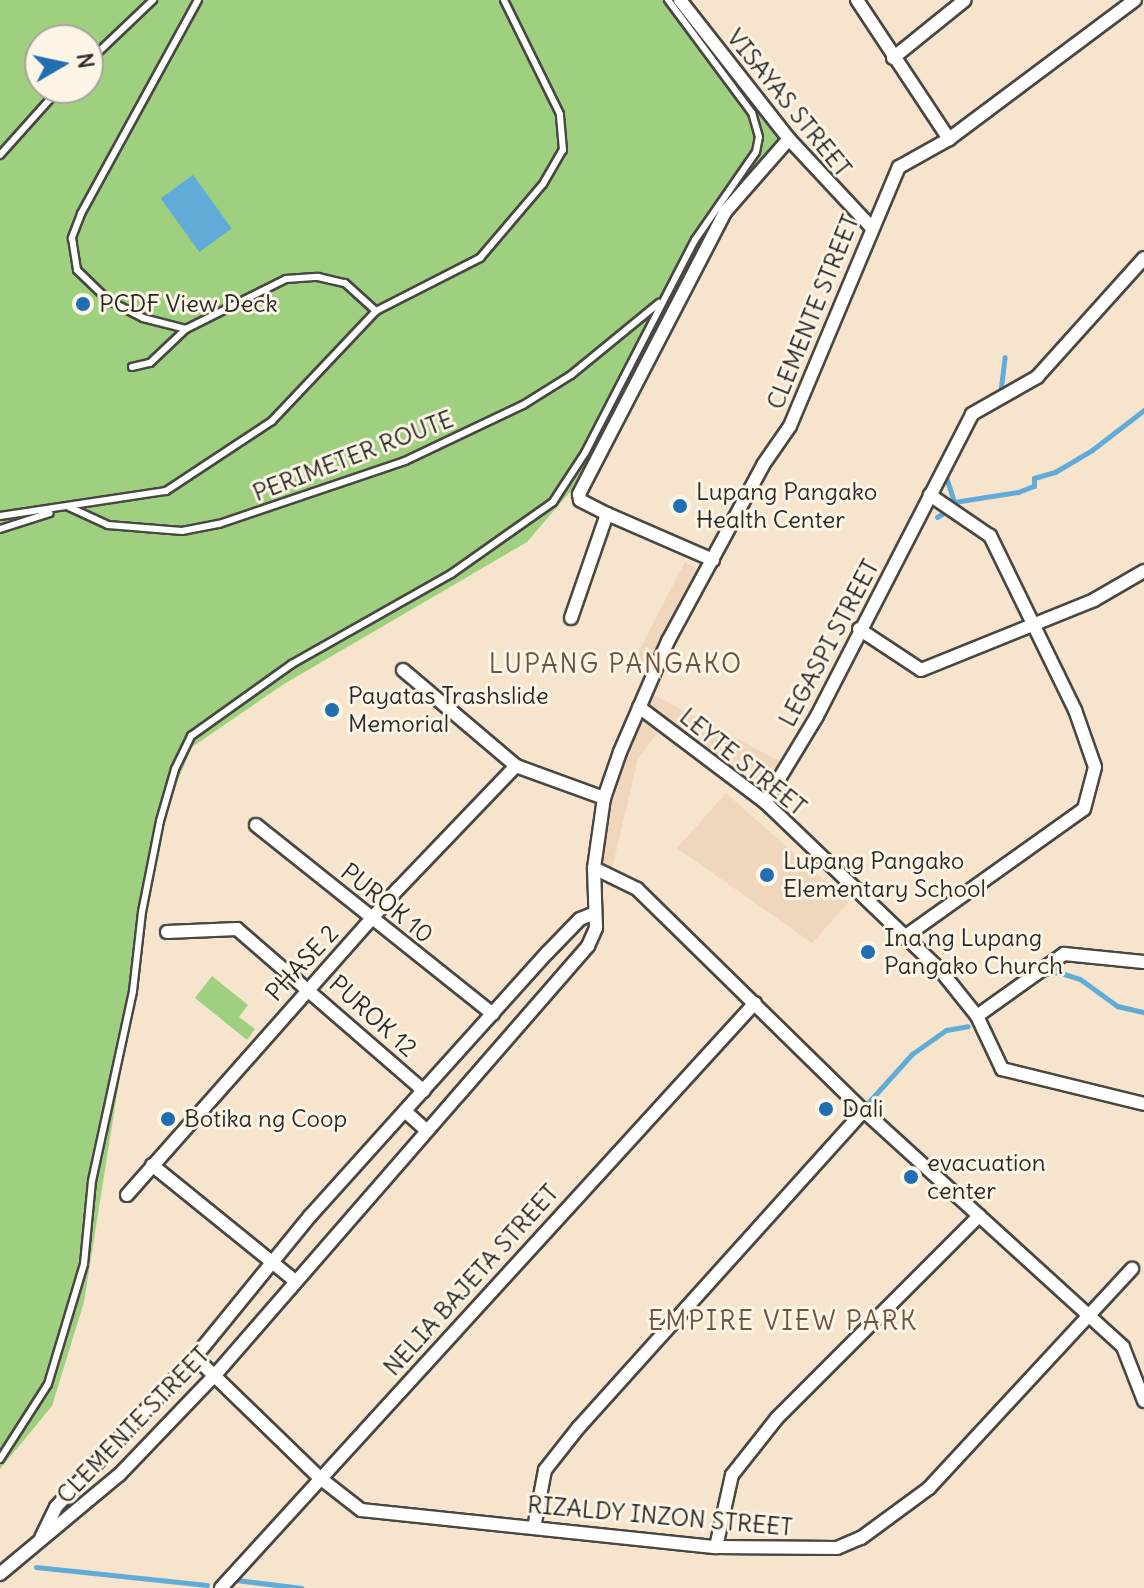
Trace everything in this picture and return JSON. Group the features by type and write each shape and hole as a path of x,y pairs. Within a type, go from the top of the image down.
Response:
{"street":[{"name":"VISAYAS STREET","path":"680,0 789,139 871,227"},
{"path":"857,0 949,139"},
{"path":"893,58 965,0"},
{"name":"CLEMENTE STREET","path":"41,1538 65,1525 108,1485 215,1375 293,1279 588,946 596,928 594,868 604,798 639,707 713,560 790,426 871,227 899,167 949,139 1135,0"},
{"path":"713,560 607,514 580,500 579,494 725,212 789,139"},
{"name":"LEGASPI STREET","path":"765,802 817,716 972,414 1037,377 1144,258"},
{"path":"903,938 999,864 1084,809 1095,767 1091,748 990,536 930,495"},
{"path":"571,618 607,514"},
{"path":"859,629 921,670 1094,600 1144,571"},
{"path":"403,670 516,766 604,798"},
{"name":"LEYTE STREET","path":"639,707 765,802 903,938 941,971 977,1016 1002,1069 1144,1104"},
{"name":"PHASE 2","path":"127,1195 308,988 516,766"},
{"name":"PUROK 10","path":"256,825 493,1014"},
{"path":"594,868 637,889 864,1111 1123,1347 1144,1401"},
{"name":"CLEMENTE STREET","path":"41,1538 56,1507 195,1357 310,1216 580,919 595,913"},
{"name":"PUROK 12","path":"167,932 231,926 308,988 424,1091"},
{"path":"977,1016 1064,954 1144,962"},
{"name":"NELIA BAJETA STREET","path":"221,1588 755,1003"},
{"path":"469,1040 488,1058"},
{"path":"530,1528 545,1470 579,1427 864,1111"},
{"path":"406,1112 427,1131"},
{"path":"152,1165 293,1279"},
{"path":"716,1547 732,1475 777,1418 979,1216"},
{"name":"RIZALDY INZON STREET","path":"195,1357 320,1478 361,1510 716,1547 837,1548 861,1538 945,1473 1132,1269"},
{"path":"0,1574 41,1538"}],"lane":[{"path":"104,47 153,0"},
{"path":"186,329 143,318 96,291 77,270 72,250 74,228 98,176 198,0"},
{"path":"0,516 139,498 192,476 272,421 376,311 480,258 556,166 564,132 560,114 504,0"},
{"path":"0,1459 48,1384 84,1264 92,1181 133,991 154,851 175,769 191,736 292,664 451,574 553,502 585,453 695,240 756,152 759,137 740,95 668,0"},
{"path":"0,155 46,104"},
{"path":"132,367 163,354 186,329 286,279 318,277 345,283 376,311"},
{"name":"PERIMETER ROUTE","path":"69,507 108,525 182,531 219,524 391,466 523,405 571,375 662,301"},
{"path":"0,529 69,507"}],"shaded area":[{"path":"685,562 698,570 648,672 632,664"},
{"path":"654,695 785,764 767,787 648,710"},
{"path":"644,714 661,728 638,759 612,869 599,864 624,749"},
{"name":"Lupang Pangako Elementary School","path":"726,793 849,902 812,943 677,848"}],"green space":[{"path":"0,0 674,0 781,139 722,211 570,492 527,542 284,684 192,747 170,799 148,899 84,1302 52,1406 0,1469"},
{"path":"212,976 248,1005 239,1017 255,1029 247,1040 195,998"}],"water":[{"path":"193,175 232,228 199,252 161,199"}],"waterway":[{"path":"1000,395 1005,357"},
{"path":"946,477 954,502 1018,492 1034,486 1034,478 1055,472 1092,450 1144,410"},
{"path":"937,517 942,514"},
{"path":"1040,975 1058,972 1080,979 1117,1006 1144,1012"},
{"path":"866,1105 912,1054 946,1030 968,1026"},
{"path":"36,1567 207,1585"},
{"path":"236,1580 302,1588"}],"place":[{"name":"PCDF View Deck","path":"83,304"},
{"name":"Lupang Pangako Health Center","path":"680,506"},
{"name":"Payatas Trashslide Memorial","path":"332,710"},
{"name":"Lupang Pangako Elementary School","path":"767,875"},
{"name":"Ina ng Lupang Pangako Church","path":"868,952"},
{"name":"Dali","path":"826,1109"},
{"name":"Botika ng Coop","path":"168,1119"},
{"name":"evacuation center","path":"911,1177"}],"district":[{"name":"LUPANG PANGAKO","path":"616,664"},
{"name":"EMPIRE VIEW PARK","path":"783,1321"}]}
